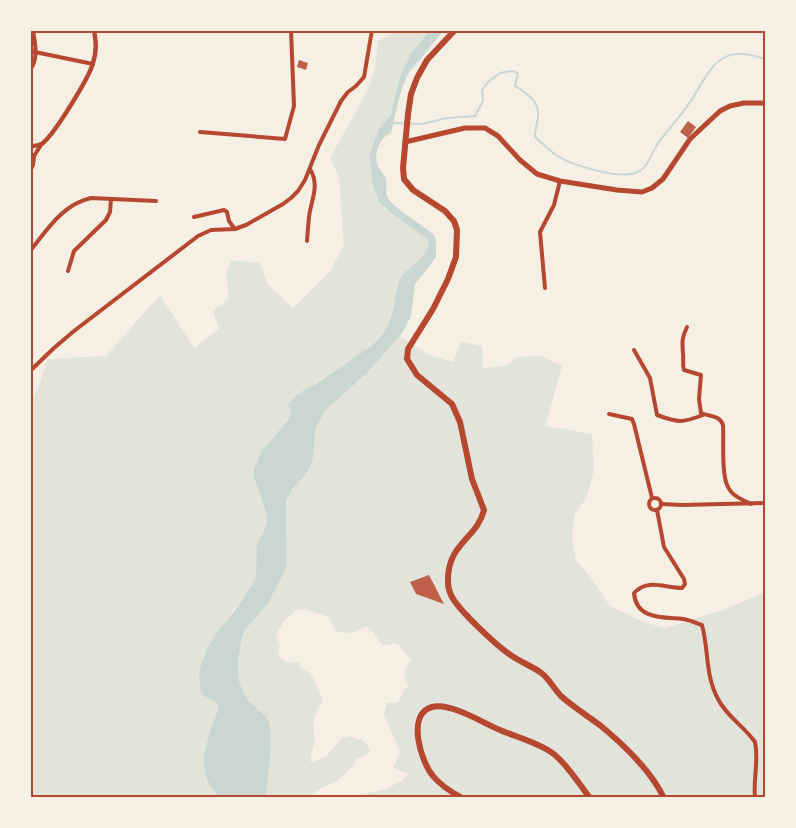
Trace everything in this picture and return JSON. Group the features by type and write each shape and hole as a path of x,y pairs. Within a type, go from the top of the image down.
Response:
{"highway":[{"path":"455,30 427,60 417,78 411,94 403,168 404,179 413,190 445,212 454,221 457,230 456,257 448,279 433,309 408,349 407,359 417,375 452,404 460,422 472,479 484,510 479,522 457,548 451,559 448,580 451,595 456,604 499,647 546,676 561,696 617,741 643,767 664,798"},
{"path":"462,798 444,788 422,758 418,736 419,722 421,714 432,707 447,707 459,711 546,749 561,761 590,798"}],"main road":[{"path":"30,146 41,145 58,124 88,77 96,44 94,30"},
{"path":"405,142 465,128 485,128 498,136 537,174 560,181 642,192 652,188 663,179 690,139 720,111 744,103 766,103"}],"street":[{"path":"30,70 36,52 33,30"},
{"path":"200,132 285,139 294,106 291,30"},
{"path":"30,371 74,331 198,236 211,230 235,229 255,221 291,198 302,185 341,100 364,76 372,30"},
{"path":"30,51 93,64"},
{"path":"30,171 34,156 41,145"},
{"path":"307,241 309,213 315,188 315,180 310,168"},
{"path":"545,288 540,232 554,205 560,181"},
{"path":"30,251 50,225 81,200 91,198 156,201"},
{"path":"68,271 74,251 106,220 110,212 111,199"},
{"path":"194,217 224,210 235,229"},
{"path":"687,327 682,340 684,356 682,366 684,370 701,375 699,399 701,413 704,415"},
{"path":"634,350 650,378 657,415 676,422 688,421 704,415 719,418 722,421 724,474 728,487 735,496 751,504"},
{"path":"609,414 632,419 652,498 649,501 649,507 657,510"},
{"path":"652,498 658,499 661,504"},
{"path":"661,504 766,503"},
{"path":"657,510 661,504"},
{"path":"657,510 664,547 685,584 682,588 648,584 636,590 634,599 646,614 669,619 687,619 702,626 708,658 708,675 718,700 731,718 755,742 757,764 755,798"}],"shaded area":[{"path":"400,30 430,30 412,52 400,76 391,115 379,129 369,163 377,197 382,205 418,231 430,244 424,256 398,284 392,316 379,338 365,351 296,395 288,405 290,416 283,426 258,489 267,521 260,538 256,578 208,647 199,675 201,692 216,702 218,706 209,734 204,765 207,780 219,798 30,798 30,404 40,383 47,359 106,356 160,295 194,348 219,329 213,311 229,298 226,272 231,260 260,263 268,284 293,308 330,271 344,245 339,178 330,158 366,93 375,68 378,41"},
{"path":"430,30 444,30 408,73 391,133 381,141 376,159 386,180 388,198 401,211 432,233 435,237 436,256 415,284 411,316 400,336 368,372 325,411 316,427 311,465 292,489 286,501 287,567 267,605 245,630 238,660 239,681 244,694 269,722 270,762 265,798 219,798 207,780 204,765 209,734 218,706 216,702 201,692 199,675 208,647 256,578 257,544 267,521 254,477 254,469 262,451 288,420 291,412 288,405 294,398 363,352 380,337 388,326 400,279 428,248 429,242 425,237 379,202 373,185 369,158 379,129 391,115 400,76 412,52"},
{"path":"400,336 431,356 453,362 461,342 482,346 483,368 506,366 518,357 541,356 562,366 545,426 592,434 594,470 587,497 575,514 572,536 576,560 610,606 641,621 665,628 720,611 766,592 766,798 338,798 380,791 402,781 408,774 393,768 400,752 384,714 387,703 397,703 404,689 409,687 405,673 411,660 398,644 382,645 366,626 352,633 337,632 328,617 305,609 297,610 284,621 276,635 281,658 287,662 299,662 299,666 315,681 323,701 313,724 315,741 311,763 325,757 342,738 351,736 358,740 361,739 370,751 357,758 354,765 337,781 321,788 308,798 265,798 269,722 249,701 239,681 238,660 242,638 245,630 267,605 287,567 286,501 292,488 313,458 316,427 325,411 368,372"}],"building":[{"path":"299,60 308,63 306,70 297,67"},
{"path":"688,121 696,127 688,138 680,132"},
{"path":"429,575 444,604 416,594 410,582"}],"waterway":[{"path":"392,123 422,124 447,118 475,116 483,101 482,90 488,82 500,73 512,71 518,73 515,86 528,95 537,107 535,137 556,155 572,163 606,173 635,173 647,164 659,142 717,62 734,54 750,55 766,60"}]}
